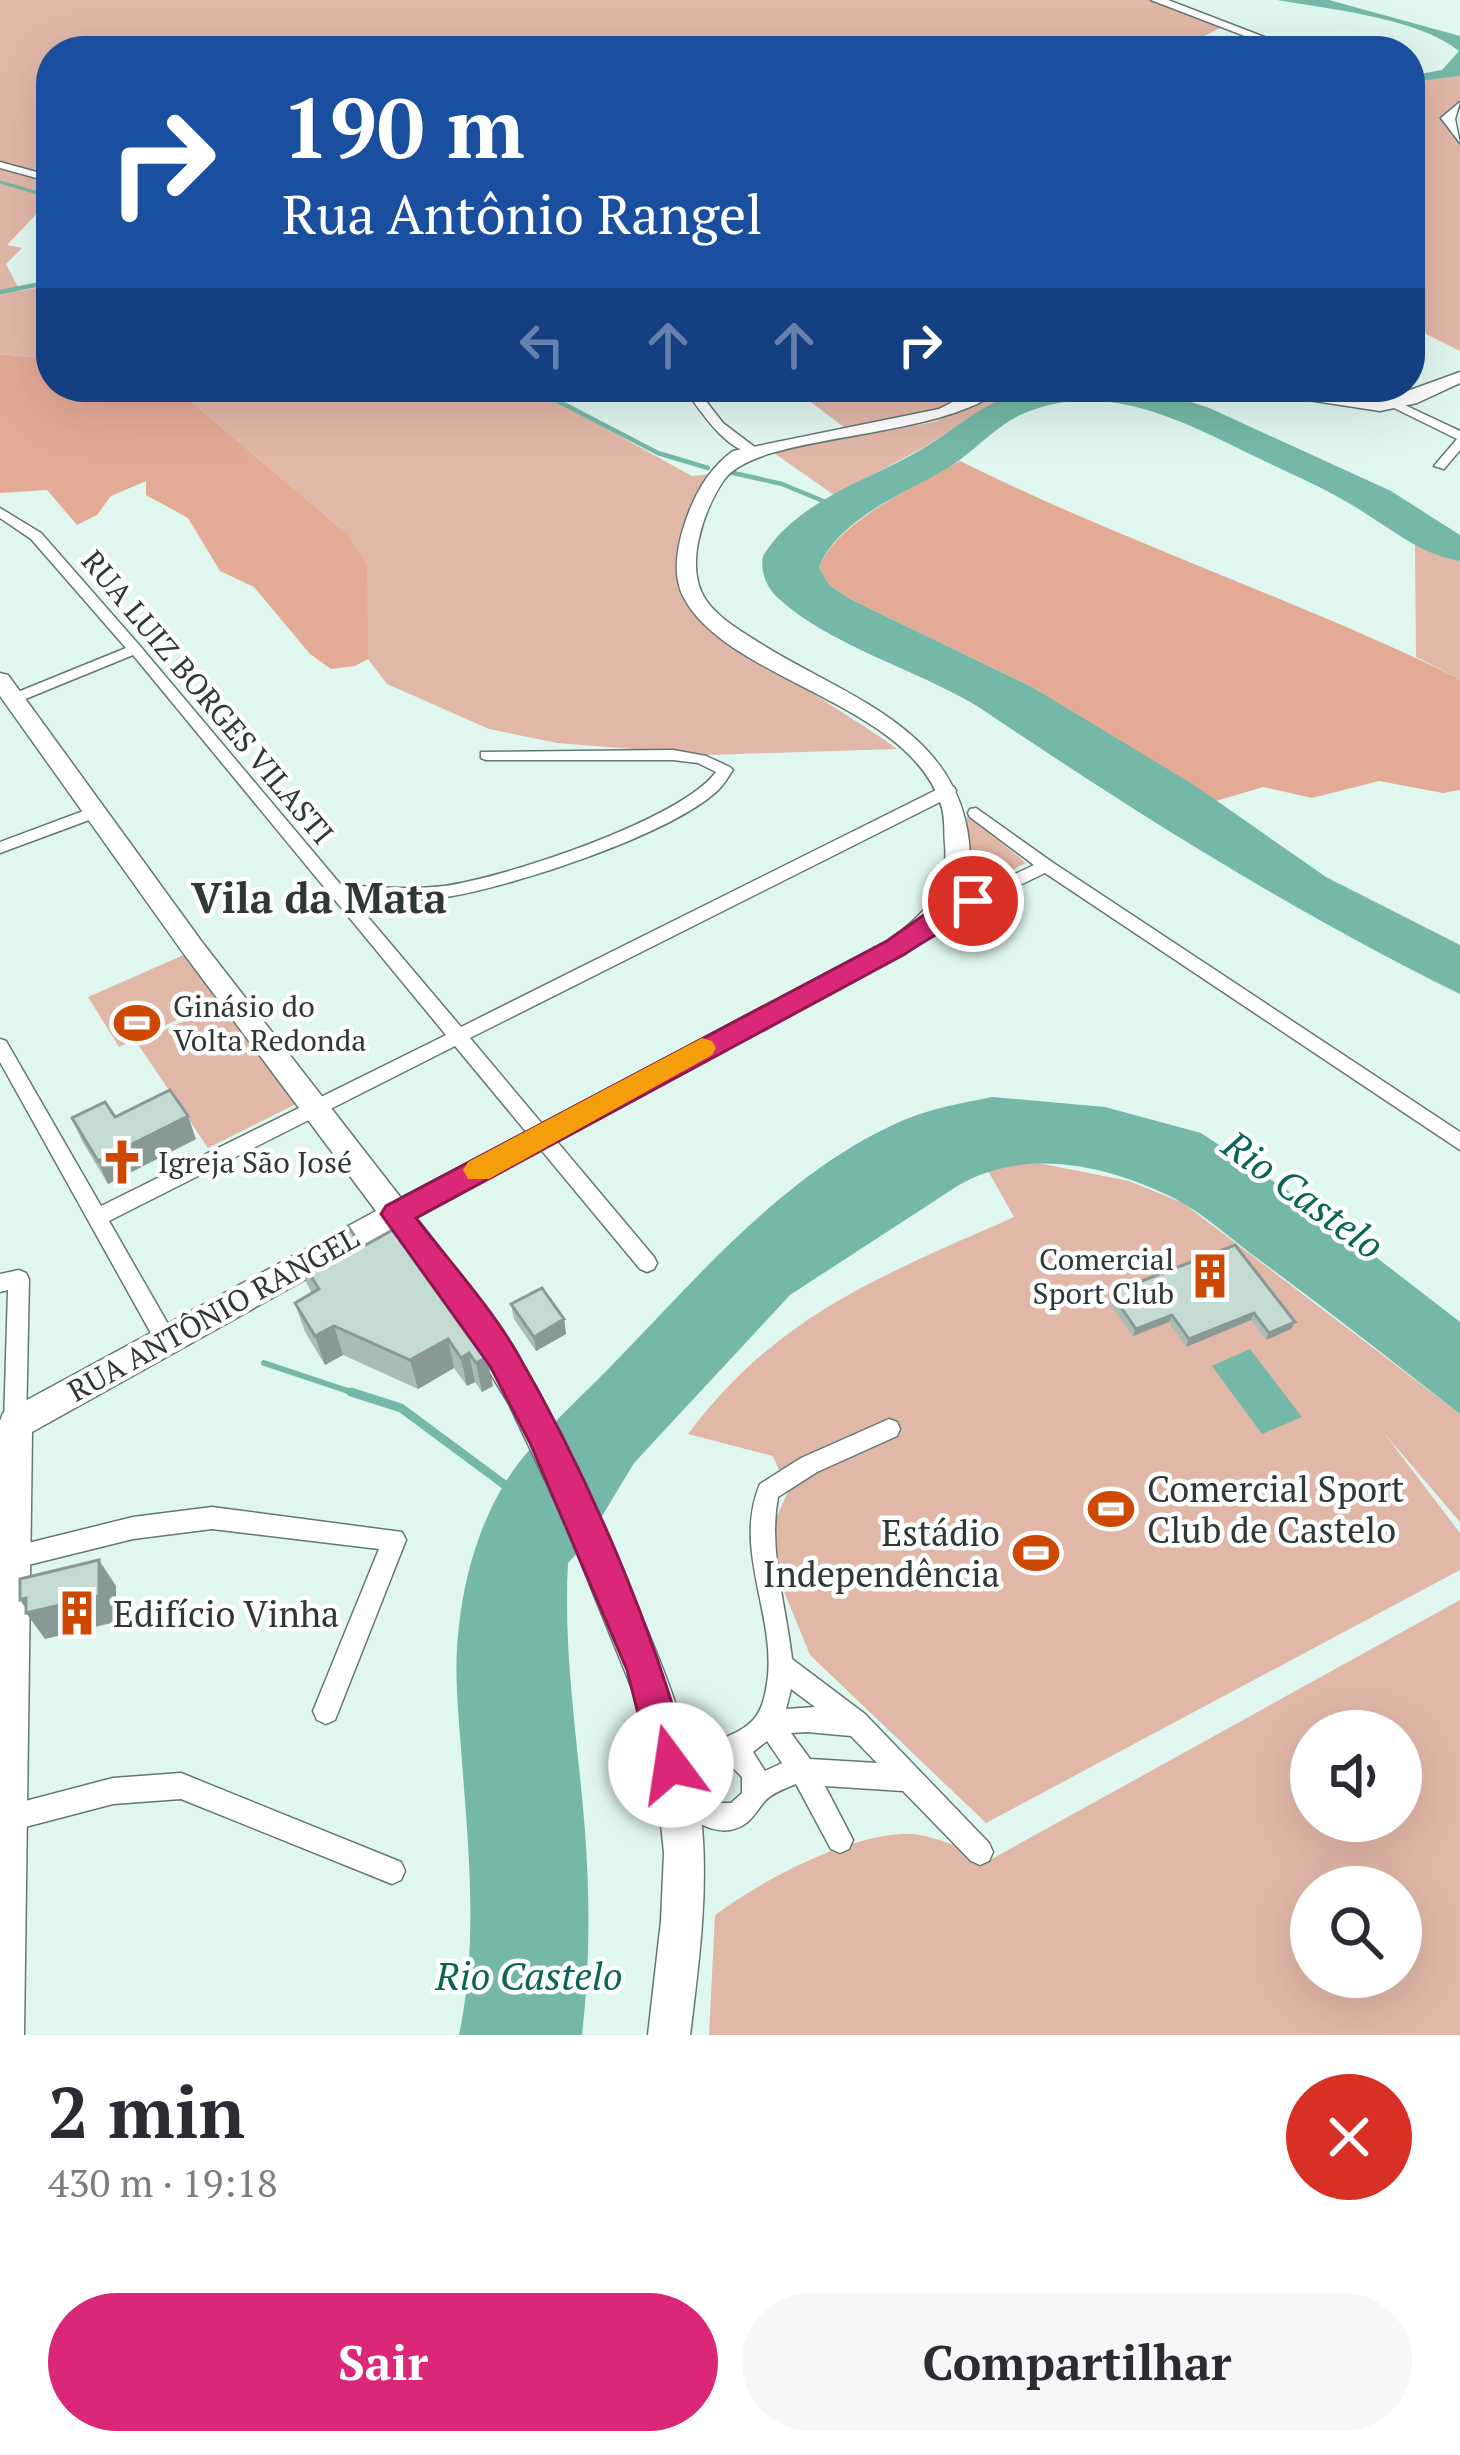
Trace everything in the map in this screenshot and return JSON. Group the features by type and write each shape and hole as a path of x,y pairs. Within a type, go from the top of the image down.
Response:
{"main road":[{"path":"1157,0 1254,36"},
{"path":"1460,106 1448,118 1460,139"},
{"path":"1425,393 1459,377"},
{"path":"1425,386 1430,391"},
{"path":"937,918 953,883 959,839 948,791 919,755 861,708 754,646 699,606 692,594 686,557 695,521 716,476 732,460 752,451 944,413 966,402"},
{"path":"1333,402 1400,402"},
{"path":"7,690 502,1356 544,1436 645,1670 682,1770 684,1850 669,2035"},
{"name":"RUA ANTÔNIO RANGEL","path":"10,1443 165,1338 896,947 937,918"},
{"path":"3,2035 10,1443"}],"street":[{"path":"0,165 36,175"},
{"path":"701,402 726,434 752,451"},
{"path":"1394,404 1460,439 1440,466"},
{"name":"RUA LUIZ BORGES VILASTI","path":"0,512 36,536 135,650 647,1263"},
{"path":"7,690 135,650"},
{"path":"337,890 416,894 491,882 676,813 717,788 725,770 701,759 673,755 486,755"},
{"path":"98,1217 948,791"},
{"path":"0,848 94,812"},
{"path":"976,813 1046,866 1460,1142"},
{"name":"RUA ANTÔNIO RANGEL","path":"937,918 1046,866"},
{"path":"0,1046 165,1338"},
{"path":"9,1281 10,1443"},
{"path":"706,1814 682,1770 757,1739 769,1723 784,1667 758,1522 768,1491 889,1429"},
{"path":"12,1558 133,1528 212,1518 394,1540 326,1711"},
{"path":"784,1667 857,1724 980,1852"},
{"path":"769,1723 807,1719 857,1724"},
{"path":"769,1723 802,1770 840,1840"},
{"path":"732,1753 752,1769 754,1791"},
{"path":"706,1814 736,1815 754,1791 783,1774 802,1770 908,1778"},
{"path":"6,1834 113,1791 181,1786 392,1870"},
{"path":"684,1850 706,1814"}],"shaded area":[{"path":"0,0 1155,0 1226,25 1205,36 36,36 36,215 7,245 22,248 6,264 20,291 36,288 36,358 0,354"},
{"path":"1460,76 1460,109 1454,113 1452,129 1460,136 1460,351 1425,334 1425,80"},
{"path":"0,354 36,358 36,402 192,402 346,533 367,565 368,659 331,669 310,654 254,587 220,571 188,518 146,495 146,481 111,496 97,515 77,525 47,490 0,493"},
{"path":"192,402 558,402 692,476 710,474 680,558 678,581 688,599 740,644 897,749 707,755 557,743 489,729 387,684 368,659 346,533"},
{"path":"811,402 952,402 936,410 845,428"},
{"path":"979,402 995,402 923,448 834,495 771,451 934,422"},
{"path":"960,461 1460,679 1460,790 1443,793 1379,781 1312,798 1263,787 1216,801 1032,687 829,585 819,567 843,534 880,506"},
{"path":"1415,544 1460,561 1460,679 1416,657"},
{"path":"967,815 1026,863 961,896 968,876"},
{"name":"Ginásio do Volta Redonda","path":"186,954 219,1000 119,1047 88,997"},
{"path":"222,1003 296,1104 208,1148 137,1043"},
{"name":"Comercial Sport Club de Castelo","path":"1028,1161 1129,1181 1183,1203 1460,1414 1460,1522 1384,1433 1460,1533 1460,1570 986,1823 810,1655 779,1579 773,1526 788,1491 773,1456 688,1434 723,1392 796,1328 877,1280 1014,1217 987,1169"},
{"path":"1460,1600 1460,2035 709,2035 715,1915 756,1888 853,1843 901,1834 935,1839 990,1860"}],"water":[{"path":"1277,0 1329,0 1460,36 1460,76 1425,80 1425,73 1442,70 1459,51 1442,40 1347,11"},
{"path":"1068,402 1012,419 948,468 857,521 828,550 819,567 829,585 1032,687 1194,785 1326,877 1460,945 1460,994 1214,858 977,706 822,630 770,589 763,556 795,520 924,448 992,403"},
{"path":"1113,402 1190,402 1207,407 1391,491 1460,535 1460,561 1415,545 1336,496 1200,430"},
{"name":"Rio Castelo","path":"992,1097 1105,1107 1201,1133 1306,1203 1460,1322 1460,1414 1210,1222 1163,1193 1113,1174 1060,1164 1008,1167 959,1185 790,1295 634,1463 584,1546 568,1563 569,1664 588,1882 582,2035 459,2035 470,1899 457,1643 472,1559 498,1495 550,1427 783,1196 861,1141 904,1120"},
{"path":"1250,1349 1302,1417 1262,1434 1212,1366"}],"building":[{"path":"170,1090 188,1116 98,1161 72,1118 105,1102 115,1117"},
{"path":"348,1226 362,1247 398,1227 445,1288 487,1357 476,1363 469,1353 461,1358 448,1339 410,1360 334,1326 315,1336 295,1303 319,1289 297,1254"},
{"name":"Comercial Sport Club","path":"1235,1245 1295,1322 1269,1333 1254,1313 1189,1339 1172,1315 1136,1329 1111,1293"},
{"path":"542,1288 564,1319 534,1337 511,1304"},
{"path":"99,1560 99,1596 26,1613 26,1598 20,1600 20,1579"}],"waterway":[{"path":"0,182 36,193"},
{"path":"0,292 36,285"},
{"path":"560,402 658,453 708,468"},
{"path":"729,472 782,484 828,503"},
{"path":"264,1363 351,1392"},
{"path":"351,1392 401,1408 509,1488"},
{"path":"351,1392 360,1395"}],"slow traffic":[{"path":"478,1170 702,1048"}],"place":[{"name":"Ginásio do Volta Redonda","path":"137,1023"},
{"name":"Igreja São José","path":"122,1162"},
{"name":"Comercial Sport Club","path":"1210,1276"},
{"name":"Comercial Sport Club de Castelo","path":"1111,1509"},
{"name":"Estádio Independência","path":"1036,1553"},
{"name":"Edifício Vinha","path":"77,1613"}],"district":[{"name":"Vila da Mata","path":"319,897"}],"route":[{"path":"671,1765 645,1670 544,1436 502,1356 396,1214 896,947 937,918 973,901"}]}
